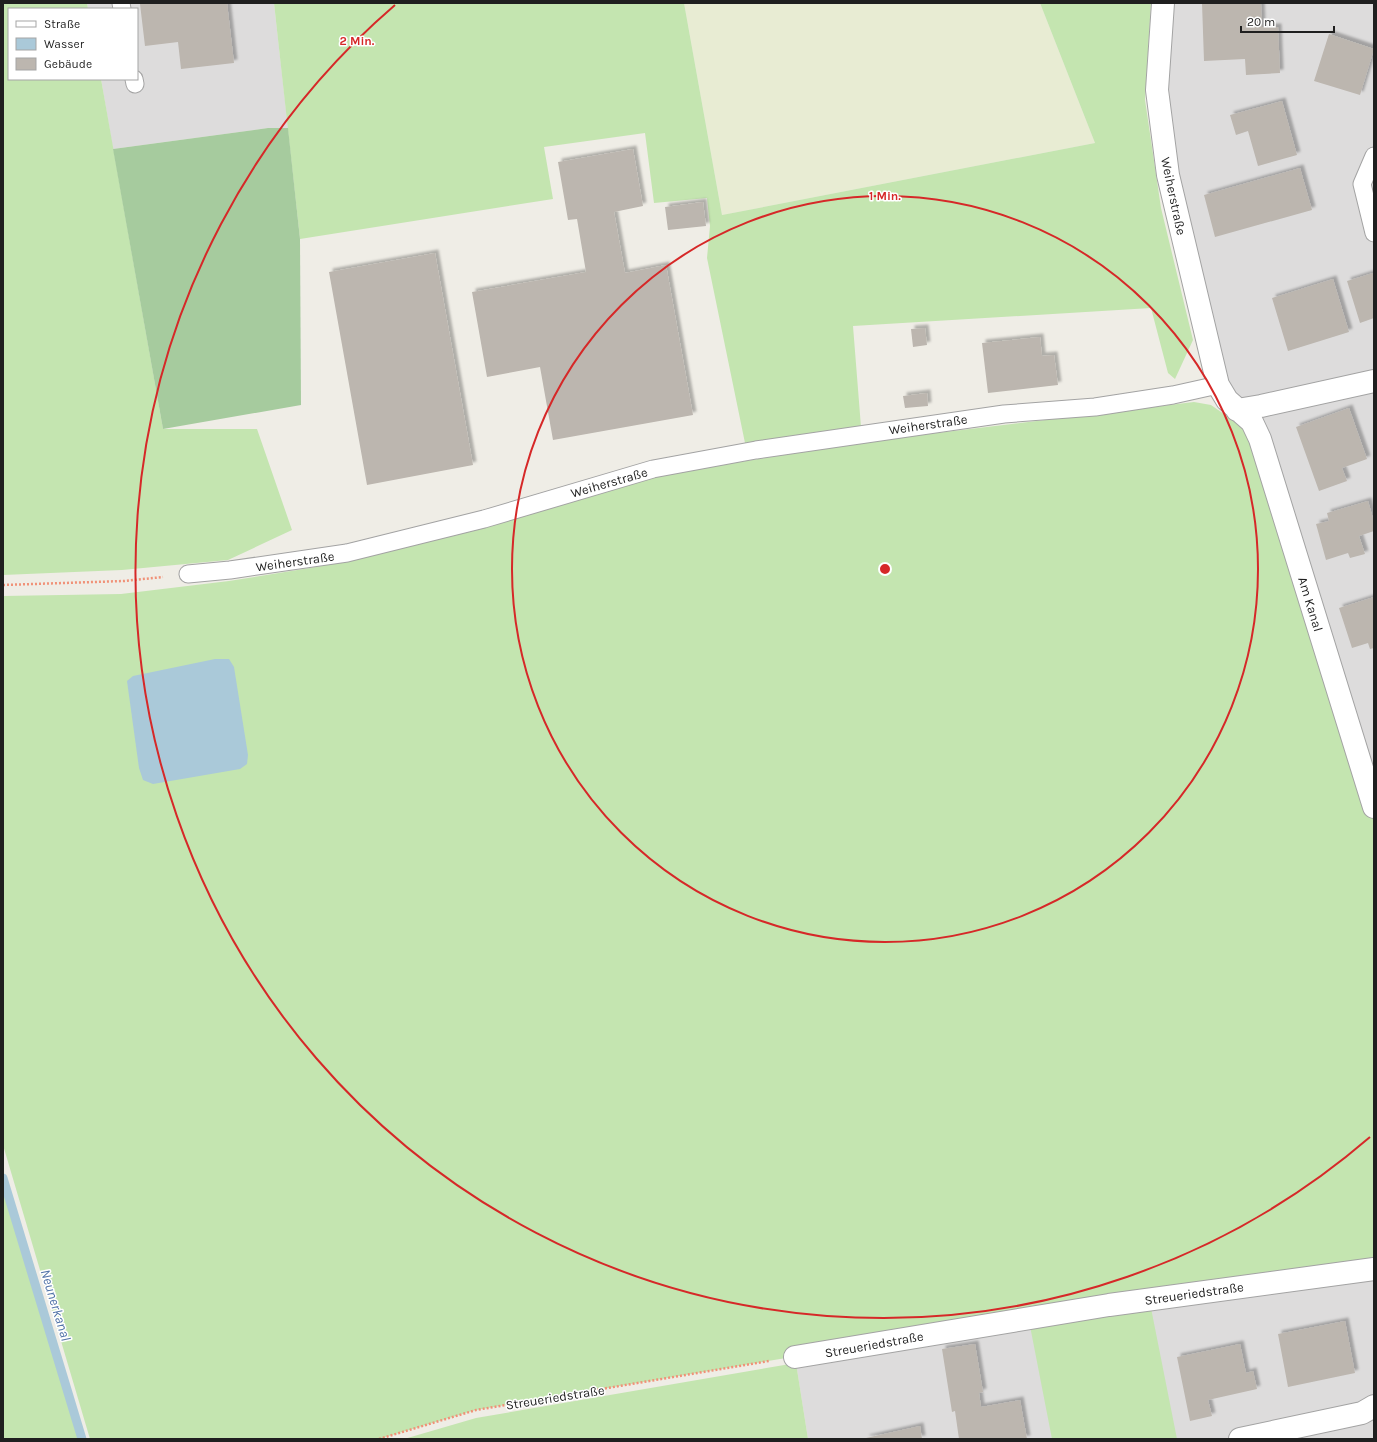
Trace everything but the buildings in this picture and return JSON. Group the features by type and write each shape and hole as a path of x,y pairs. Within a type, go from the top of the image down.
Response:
{"street":[{"name":"Weiherstraße","path":"1163,3 1157,90 1168,174 1227,398"},
{"path":"1227,398 1261,406 1374,382"},
{"name":"Am Kanal","path":"1227,398 1252,422 1260,439 1374,807"},
{"name":"Streueriedstraße","path":"795,1357 1109,1305 1374,1270"},
{"path":"1240,1439 1362,1413 1374,1406"}],"lane":[{"path":"1374,156 1362,184 1374,233"},
{"name":"Weiherstraße","path":"188,574 230,570 347,553 484,519 653,469 756,450 1004,414 1095,407 1181,394 1227,398"}],"path":[{"path":"3,585 124,581 188,574"},
{"name":"Streueriedstraße","path":"379,1439 476,1410 795,1357"}],"shaded area":[{"path":"87,3 274,3 288,128 268,128 113,149 101,80 138,80 138,8 88,8"},
{"path":"1173,3 1374,3 1374,807 1225,377 1168,175 1158,75"},
{"path":"1374,1269 1374,1439 808,1439 795,1357"}],"green space":[{"path":"3,3 87,3 88,8 8,8 8,80 101,80 163,429 257,429 292,530 228,560 122,570 3,575"},
{"path":"274,3 684,3 722,215 1095,143 1040,3 1151,3 1145,100 1161,208 1193,340 1175,379 1168,373 1151,308 853,326 861,427 745,443 707,258 710,226 707,198 654,203 645,133 544,147 553,199 300,239"},
{"path":"684,3 1040,3 1095,143 722,215"},
{"path":"268,128 288,128 300,239 301,405 163,429 113,149"},
{"path":"1194,402 1211,405 1260,439 1374,800 1374,1269 906,1338 476,1410 379,1439 90,1439 3,1145 3,596 121,594 229,581 322,566 347,553 653,469 740,462 862,442"},
{"path":"3,1189 75,1416 80,1439 3,1439"},
{"path":"1151,1308 1177,1439 1052,1439 1030,1326"},
{"path":"796,1363 808,1439 404,1439 476,1418"}],"water":[{"path":"215,659 229,659 234,667 248,755 247,764 240,769 153,784 143,780 139,768 127,681 133,676"}],"waterway":[{"name":"Neunerkanal","path":"3,1178 82,1439"}]}
